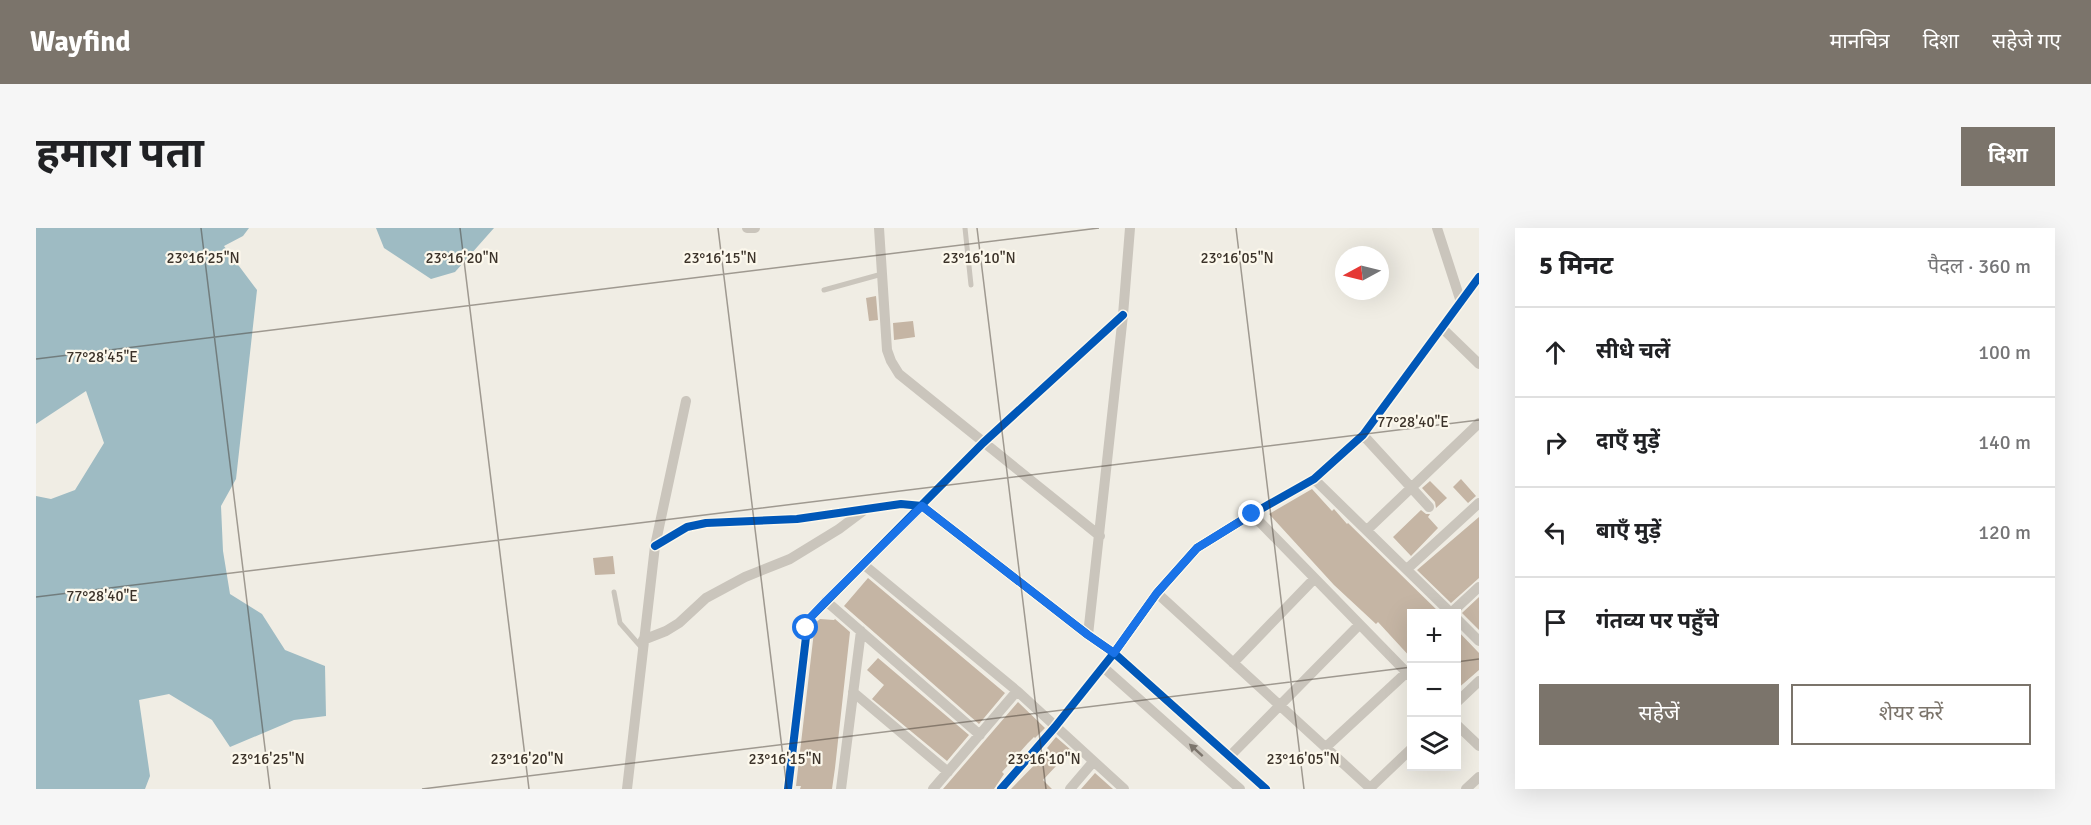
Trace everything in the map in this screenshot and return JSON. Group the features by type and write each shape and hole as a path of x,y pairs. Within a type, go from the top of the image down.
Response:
{"street":[{"path":"747,228 755,228"},
{"path":"879,228 887,350 899,374 1100,536"},
{"path":"1088,635 1123,315 1130,228"},
{"path":"1437,228 1461,302"},
{"path":"1000,789 1055,727 1114,653 1156,594 1197,548 1314,479 1363,435 1479,277"},
{"path":"788,789 808,620 983,443 1123,315"},
{"path":"1442,328 1479,364"},
{"path":"627,789 655,546 686,401"},
{"path":"1366,530 1479,423"},
{"path":"1363,435 1429,507"},
{"path":"1314,479 1447,609"},
{"path":"1407,569 1479,502"},
{"path":"655,546 687,527 706,524 770,521 863,511 901,504 922,506 1114,653 1266,789"},
{"path":"643,644 679,623 706,598 745,577 790,559 839,530 863,511"},
{"path":"1252,514 1407,674"},
{"path":"863,564 1017,691 1124,789"},
{"path":"1233,663 1314,579"},
{"path":"1455,609 1479,586"},
{"path":"1156,594 1370,788 1407,752"},
{"path":"826,601 980,735"},
{"path":"1461,623 1479,641"},
{"path":"1230,756 1359,625"},
{"path":"841,789 861,631"},
{"path":"1103,667 1240,789"},
{"path":"1326,747 1407,678"},
{"path":"1461,698 1479,681"},
{"path":"933,789 1017,691"},
{"path":"853,693 948,772"},
{"path":"1461,729 1479,746"},
{"path":"1070,789 1093,762"},
{"path":"1466,789 1479,777"}],"lane":[{"path":"965,228 971,285"},
{"path":"824,290 882,274"},
{"path":"614,592 617,614 621,623 643,644"}],"water":[{"path":"36,228 249,228 243,236 224,246 257,290 236,479 221,506 223,551 230,594 262,614 285,650 325,666 326,716 294,720 230,747 212,720 169,694 139,700 150,776 145,789 36,789 36,496 51,499 75,490 104,443 86,391 36,424"},
{"path":"376,228 494,228 455,272 431,279 384,248"}],"building":[{"path":"876,296 878,320 869,321 866,298"},
{"path":"913,321 915,337 894,340 893,323"},
{"path":"1461,479 1476,496 1468,503 1453,487"},
{"path":"1430,481 1447,498 1436,508 1435,502 1422,488"},
{"path":"1312,489 1332,511 1334,509 1436,609 1407,609 1407,654 1378,622 1376,624 1334,585 1269,514"},
{"path":"1421,510 1430,514 1428,517 1438,528 1411,556 1393,537"},
{"path":"1479,517 1479,578 1451,603 1417,570"},
{"path":"613,556 615,574 595,575 593,558"},
{"path":"868,578 1005,693 979,724 844,606"},
{"path":"1479,597 1479,630 1462,613"},
{"path":"820,619 835,619 850,632 835,768 832,789 800,789 801,786 796,786 815,623"},
{"path":"1461,634 1479,653 1479,670 1461,686"},
{"path":"878,658 969,735 947,761 872,699 884,685 867,670"},
{"path":"1018,702 1045,728 1002,772 1004,774 994,789 943,789"},
{"path":"1056,737 1071,750 1043,780 1052,789 1011,789 1049,750 1047,748"},
{"path":"1095,773 1113,789 1081,789"}],"cycle path":[{"path":"1001,789 1055,727 1114,653 1157,593 1197,548 1314,479 1363,435 1479,277"},
{"path":"788,789 808,620 983,443 1123,315"},
{"path":"655,546 687,527 706,523 797,519 901,504 922,506 1114,653 1266,789"}],"route":[{"path":"806,628 808,620 826,601 922,506 1114,653 1156,594 1197,548 1252,514"}]}
